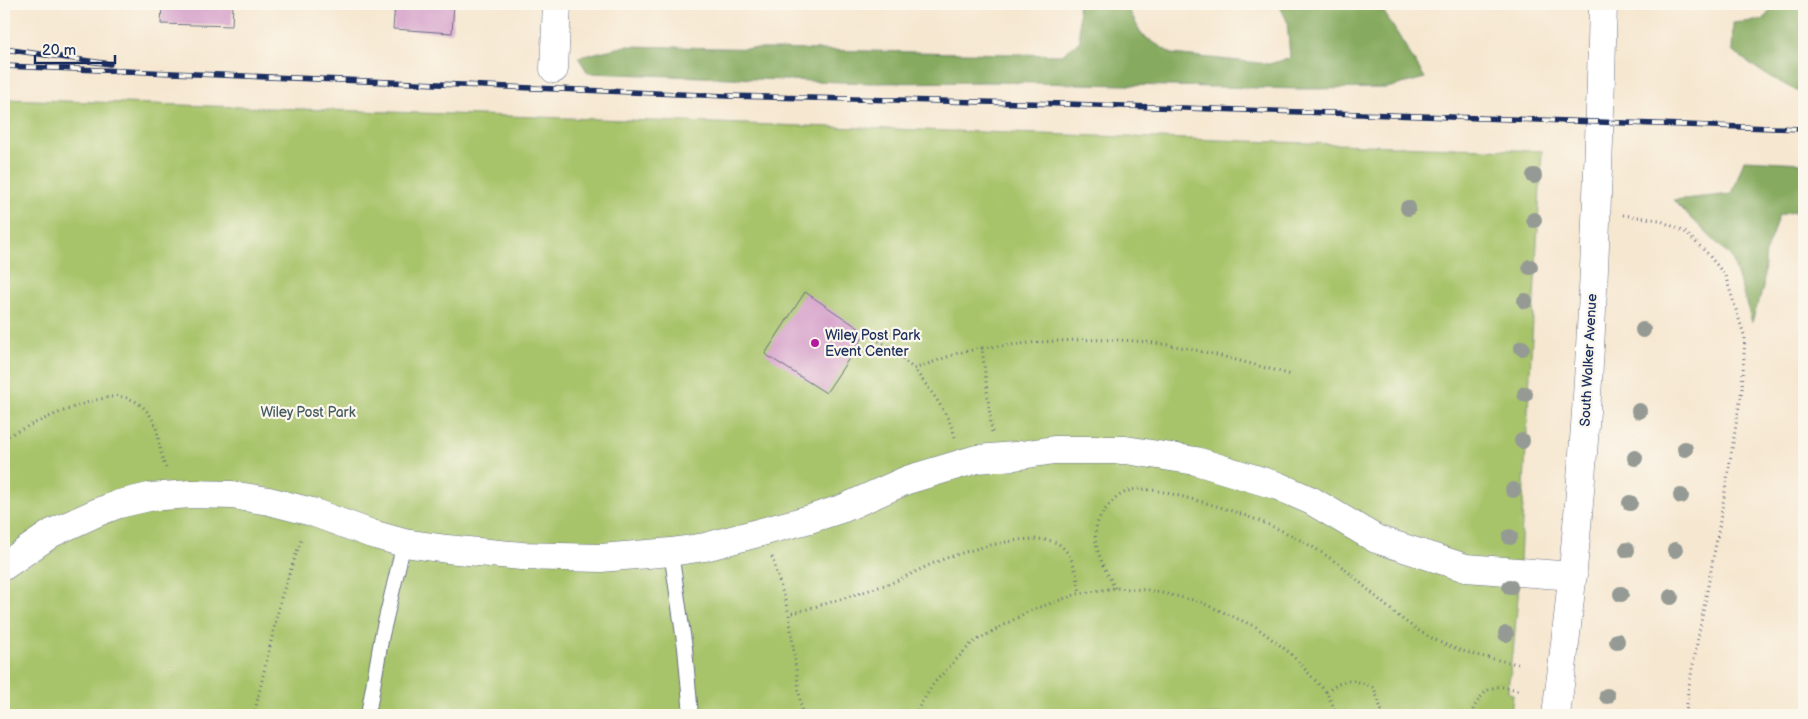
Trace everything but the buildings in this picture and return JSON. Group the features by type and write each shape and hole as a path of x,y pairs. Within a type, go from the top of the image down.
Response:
{"street":[{"path":"554,69 557,4"},
{"name":"South Walker Avenue","path":"1556,715 1573,576 1588,391 1603,4"},
{"path":"4,566 52,533 98,512 119,504 150,498 192,494 232,495 269,501 312,512 372,534 404,543 522,556 601,558 671,552 705,547 810,519 844,508 907,480 977,458 1014,456 1054,450 1126,450 1196,461 1278,486 1312,502 1376,539 1466,568 1573,576"}],"lane":[{"path":"368,715 382,635 404,543"},
{"path":"671,552 685,648 691,715"}],"path":[{"path":"1596,211 1659,220 1685,232 1707,253 1725,275 1745,338 1742,389 1718,533 1688,691 1686,715"},
{"path":"870,336 888,346 914,370 935,397 952,426 956,442"},
{"path":"914,370 958,353 982,348 1079,340 1141,342 1195,350 1292,375"},
{"path":"982,348 992,433 991,439"},
{"path":"1115,588 1100,560 1096,543 1097,522 1107,506 1120,494 1138,489 1163,492 1226,508 1285,532 1325,554 1401,618 1427,636 1454,648 1518,664"},
{"path":"763,532 789,614 802,715"},
{"path":"789,614 846,598 896,581 936,562 1014,540 1044,538 1060,545 1070,557 1076,572 1080,594"},
{"path":"914,715 934,683 972,644 1029,611 1080,594 1115,588 1148,590 1198,601 1256,627 1290,653 1326,692 1338,715"},
{"path":"1326,692 1348,680 1363,683 1374,688 1383,715"},
{"path":"1472,715 1473,708 1487,689 1499,686 1521,691"}],"green space":[{"path":"1078,4 1126,4 1142,35 1172,54 1269,64 1290,58 1287,21 1279,4 1367,4 1384,12 1425,78 1387,88 1303,89 990,82 870,83 588,73 578,57 626,46 1062,55 1080,41"},
{"path":"1775,4 1804,4 1804,95 1765,74 1732,51 1733,23 1763,20"},
{"name":"Wiley Post Park","path":"4,99 1542,151 1518,596 1510,671 1512,672 1509,679 1508,693 1513,694 1511,715 4,715"},
{"path":"1744,160 1804,163 1804,210 1779,215 1766,251 1763,288 1752,322 1732,258 1673,200 1732,194"}],"railway":[{"path":"4,49 110,64"},
{"path":"4,66 727,96 1066,104 1804,129"}],"place":[{"name":"Wiley Post Park Event Center","path":"815,343"}]}
